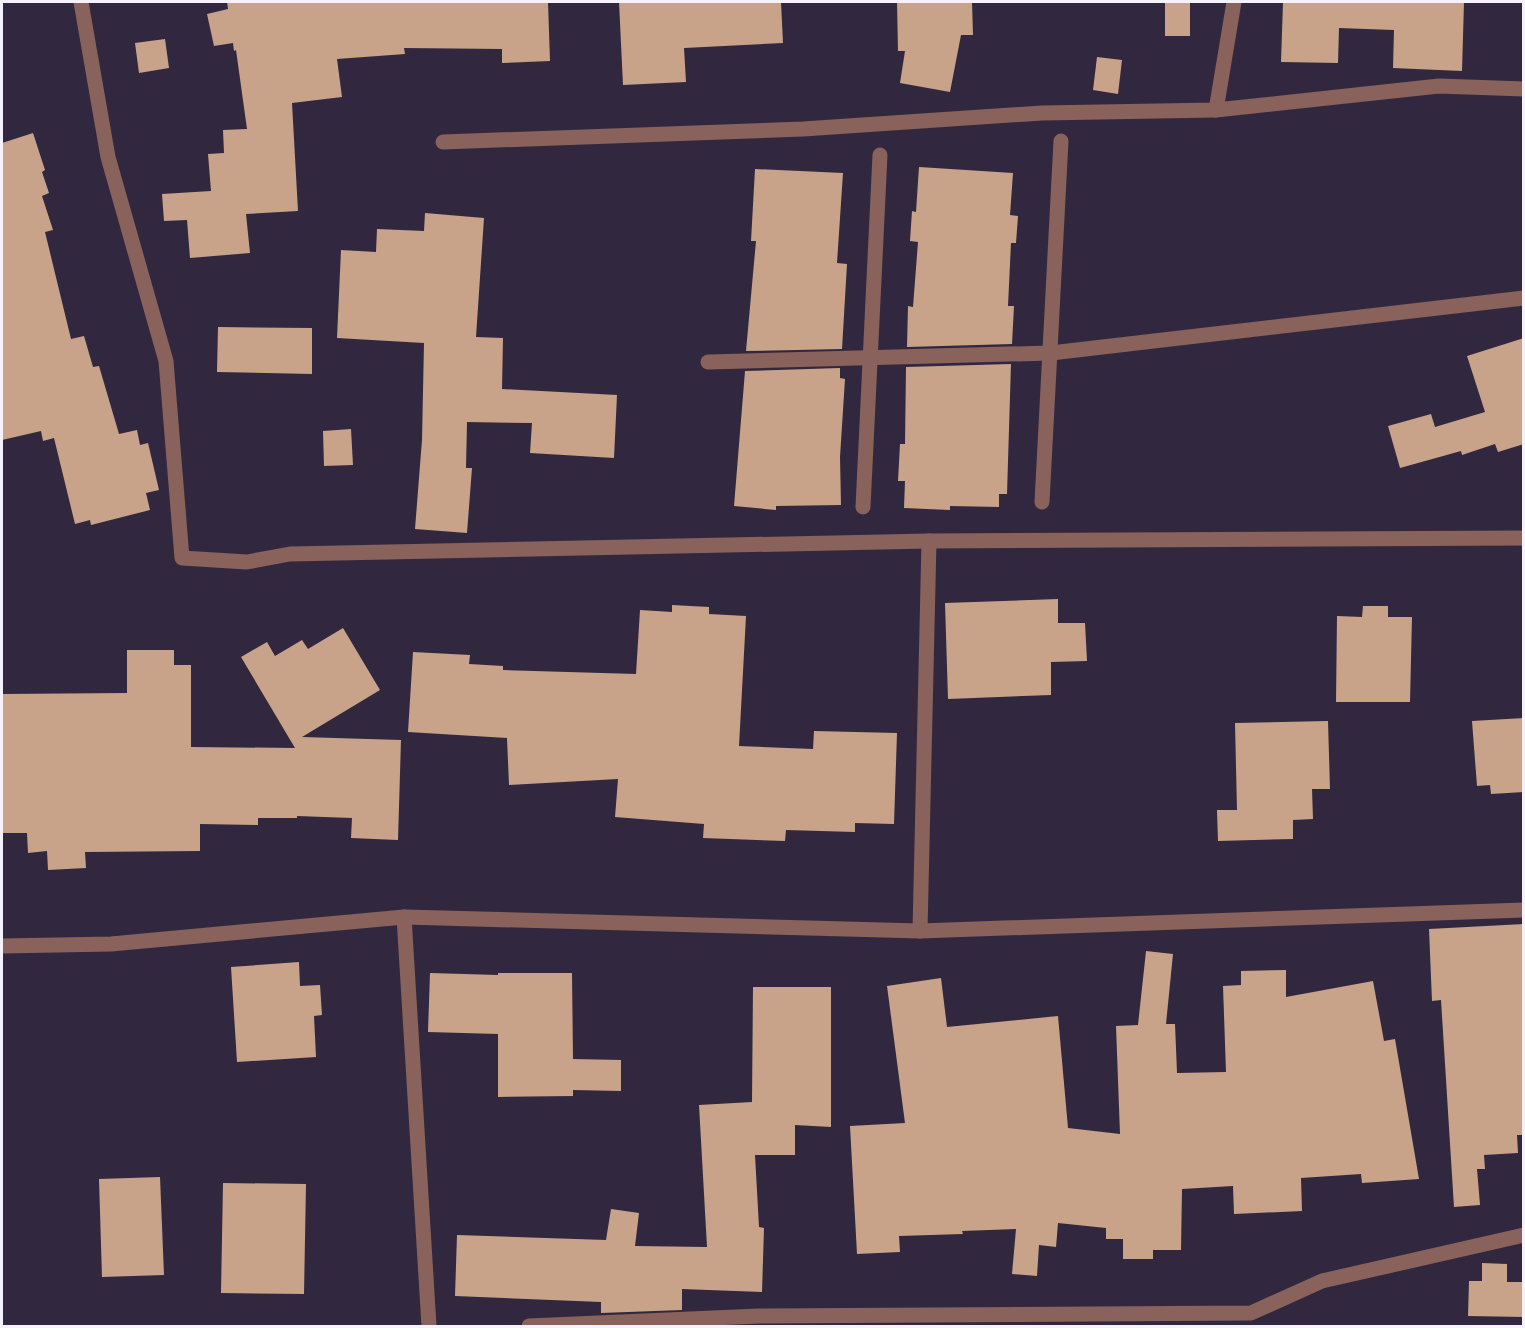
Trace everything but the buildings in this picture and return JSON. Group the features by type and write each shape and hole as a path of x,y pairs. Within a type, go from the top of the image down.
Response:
{"street":[{"path":"81,2 108,158 166,361 183,558 247,562 290,554 929,540 1524,538"},
{"path":"1216,110 1234,2"},
{"path":"443,142 803,129 1042,113 1216,110 1439,86 1524,89"},
{"path":"1042,502 1061,141"},
{"path":"863,507 880,155"},
{"path":"708,362 1051,353 1524,298"},
{"path":"920,931 929,540"},
{"path":"2,946 111,944 404,917 920,931 1524,910"},
{"path":"404,917 429,1326"},
{"path":"529,1326 1251,1313 1322,1281 1524,1235"},
{"path":"667,1326 759,1321"}]}
